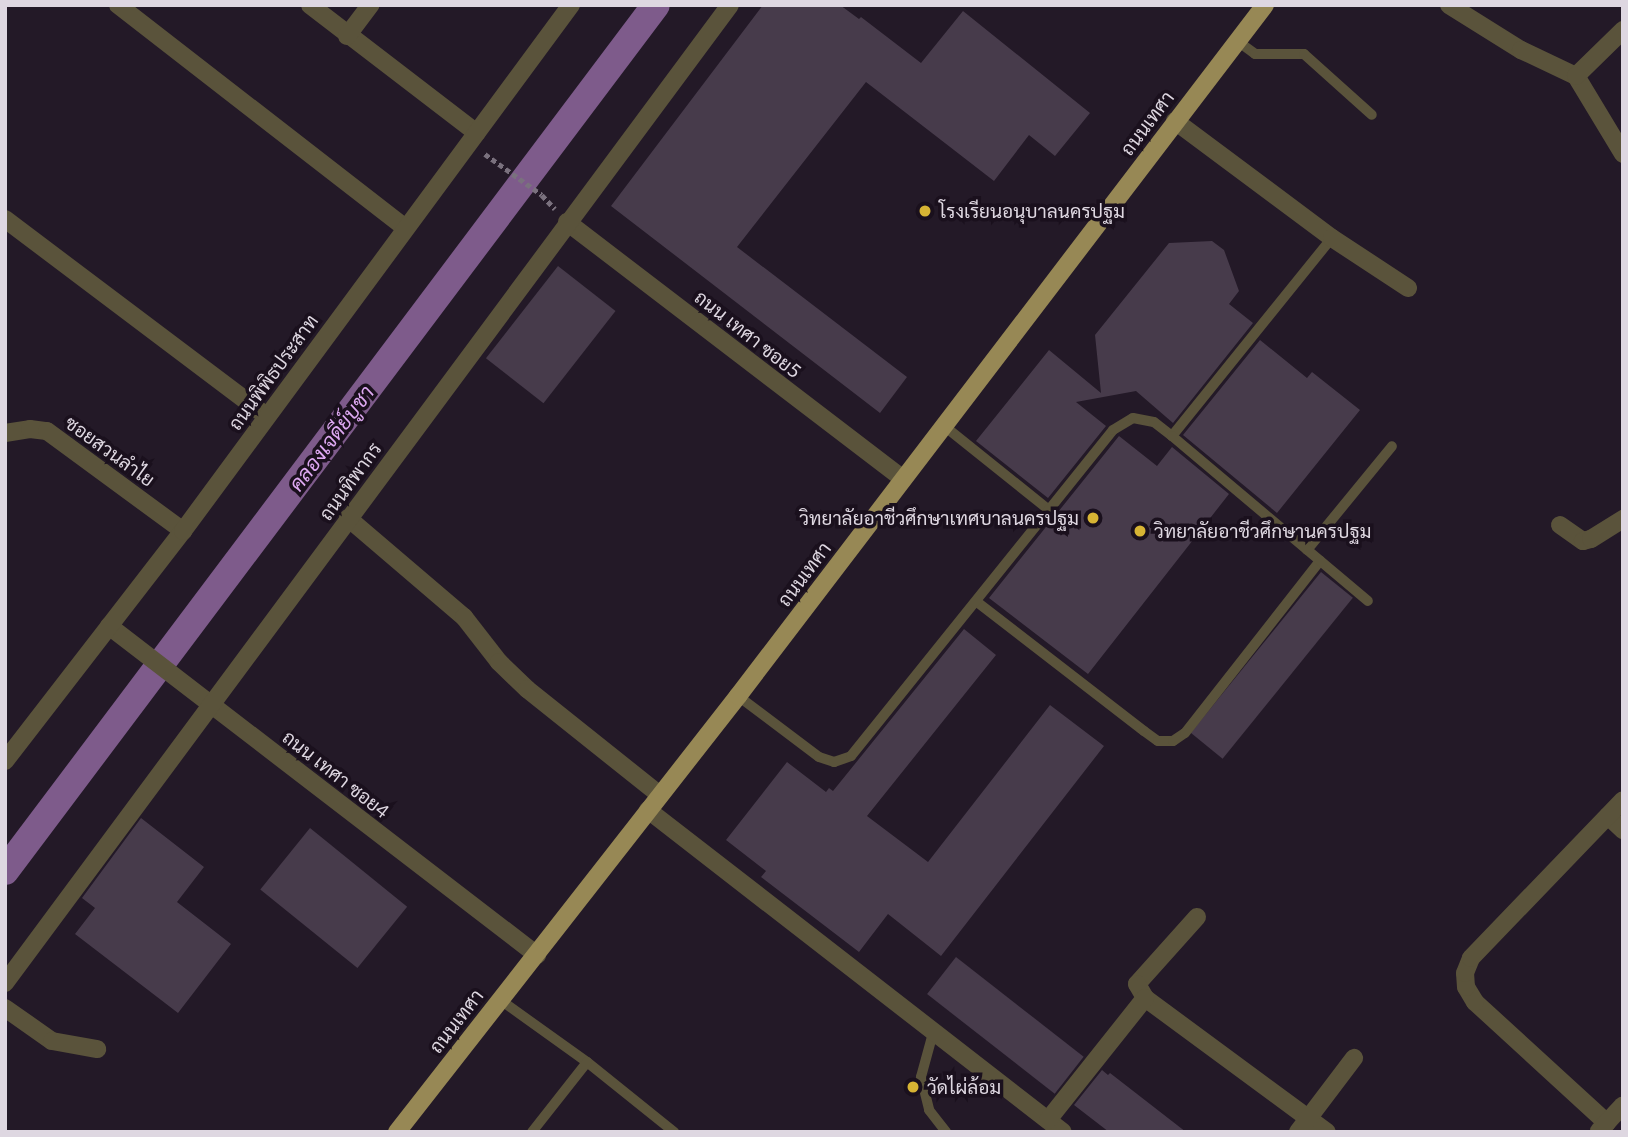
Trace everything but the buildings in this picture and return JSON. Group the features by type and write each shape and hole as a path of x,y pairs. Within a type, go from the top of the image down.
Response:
{"main road":[{"name":"ถนนเทศา","path":"397,1132 738,695 1265,5"}],"street":[{"path":"118,5 406,228"},
{"path":"310,5 477,134"},
{"path":"347,36 370,5"},
{"name":"ถนนพิพิธประสาท","path":"5,761 183,531 571,5"},
{"name":"ถนนทิพากร","path":"5,983 730,5"},
{"path":"1449,5 1521,51 1576,76 1623,154"},
{"path":"1576,76 1623,30"},
{"path":"1175,121 1332,238 1408,288"},
{"path":"5,219 266,416"},
{"name":"ถนน เทศา ซอย5","path":"567,222 903,479"},
{"name":"ซอยสวนลำไย","path":"5,433 30,429 47,431 183,531"},
{"path":"348,518 464,617 499,663 527,689 660,795"},
{"path":"1560,525 1583,541 1591,540 1623,519"},
{"name":"ถนน เทศา ซอย4","path":"109,626 537,955"},
{"path":"1623,800 1471,958 1465,973 1466,987 1475,1002 1603,1127 1623,1105"},
{"path":"648,810 1063,1132"},
{"path":"1608,816 1623,830"},
{"path":"1197,917 1137,984 1145,998 1303,1125 1327,1132"},
{"path":"1048,1120 1145,998"},
{"path":"5,1008 52,1041 97,1049"},
{"path":"1303,1125 1353,1058"}],"lane":[{"path":"1236,40 1255,54 1304,54 1372,115"},
{"path":"1172,436 1332,238"},
{"path":"738,695 819,757 834,762 851,756 1113,430 1133,418 1154,422 1172,436 1367,601"},
{"path":"943,425 1049,510"},
{"path":"1307,550 1392,446"},
{"path":"976,602 1144,732 1158,741 1173,741 1185,733 1320,561"},
{"path":"499,999 587,1062 674,1132"},
{"path":"933,1033 921,1077 929,1110 946,1132"},
{"path":"532,1132 587,1062"}],"path":[{"path":"495,161 542,195"}],"waterway":[{"name":"คลองเจดีย์บูชา","path":"5,871 656,5"}],"place":[{"name":"โรงเรียนอนุบาลนครปฐม","path":"925,211"},
{"name":"วิทยาลัยอาชีวศึกษาเทศบาลนครปฐม","path":"1093,518"},
{"name":"วิทยาลัยอาชีวศึกษานครปฐม","path":"1140,531"},
{"name":"วัดไผ่ล้อม","path":"913,1087"}]}
